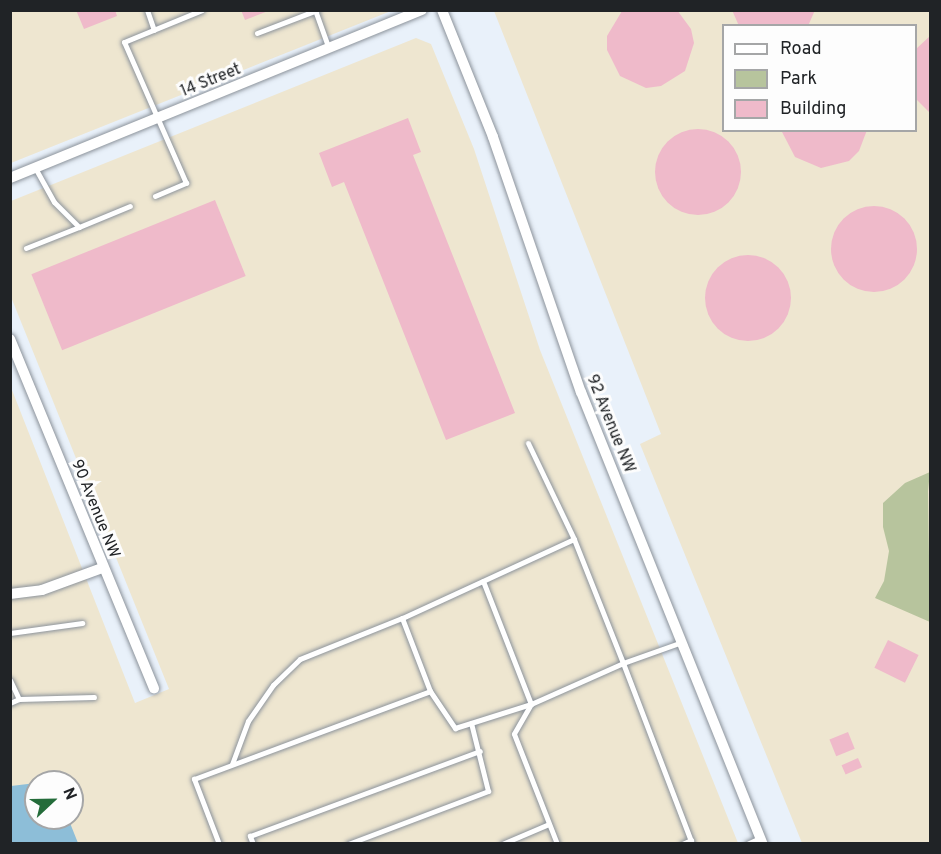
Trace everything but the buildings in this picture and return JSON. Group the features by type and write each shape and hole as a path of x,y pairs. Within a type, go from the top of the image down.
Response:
{"street":[{"name":"14 Street","path":"10,178 422,10"},
{"name":"92 Avenue NW","path":"442,10 494,137 581,392 762,841"},
{"name":"90 Avenue NW","path":"10,339 102,568 154,688"},
{"path":"10,594 42,590 102,568"}],"lane":[{"path":"147,10 154,30"},
{"path":"155,196 186,183 124,42 202,10"},
{"path":"257,33 316,11 329,48"},
{"path":"35,168 54,202 79,227"},
{"path":"26,248 130,206"},
{"path":"528,443 574,539 692,842 682,843"},
{"path":"232,764 248,721 273,685 300,659 402,618 574,539"},
{"path":"483,581 531,704"},
{"path":"402,618 430,691 455,728 531,704 623,663 682,642"},
{"path":"10,633 82,624"},
{"path":"10,680 19,699"},
{"path":"219,843 194,778 430,691"},
{"path":"10,703 19,699 94,698"},
{"path":"531,704 514,734 557,843"},
{"path":"348,843 488,792 480,750 471,723"},
{"path":"253,843 250,836 480,750"},
{"path":"502,843 549,824"},
{"path":"747,843 762,841"}],"shaded area":[{"path":"11,11 391,11 11,163"},
{"path":"494,11 930,11 930,843 802,843 640,444 661,434"},
{"path":"416,38 431,44 474,149 540,350 738,843 11,843 10,385 135,703 169,689 11,297 11,201"}],"green space":[{"path":"930,472 928,491 930,622 875,598 884,581 889,551 883,527 883,503 905,483"}],"water":[{"path":"24,784 24,830 73,830 78,843 11,843 11,786"}]}
